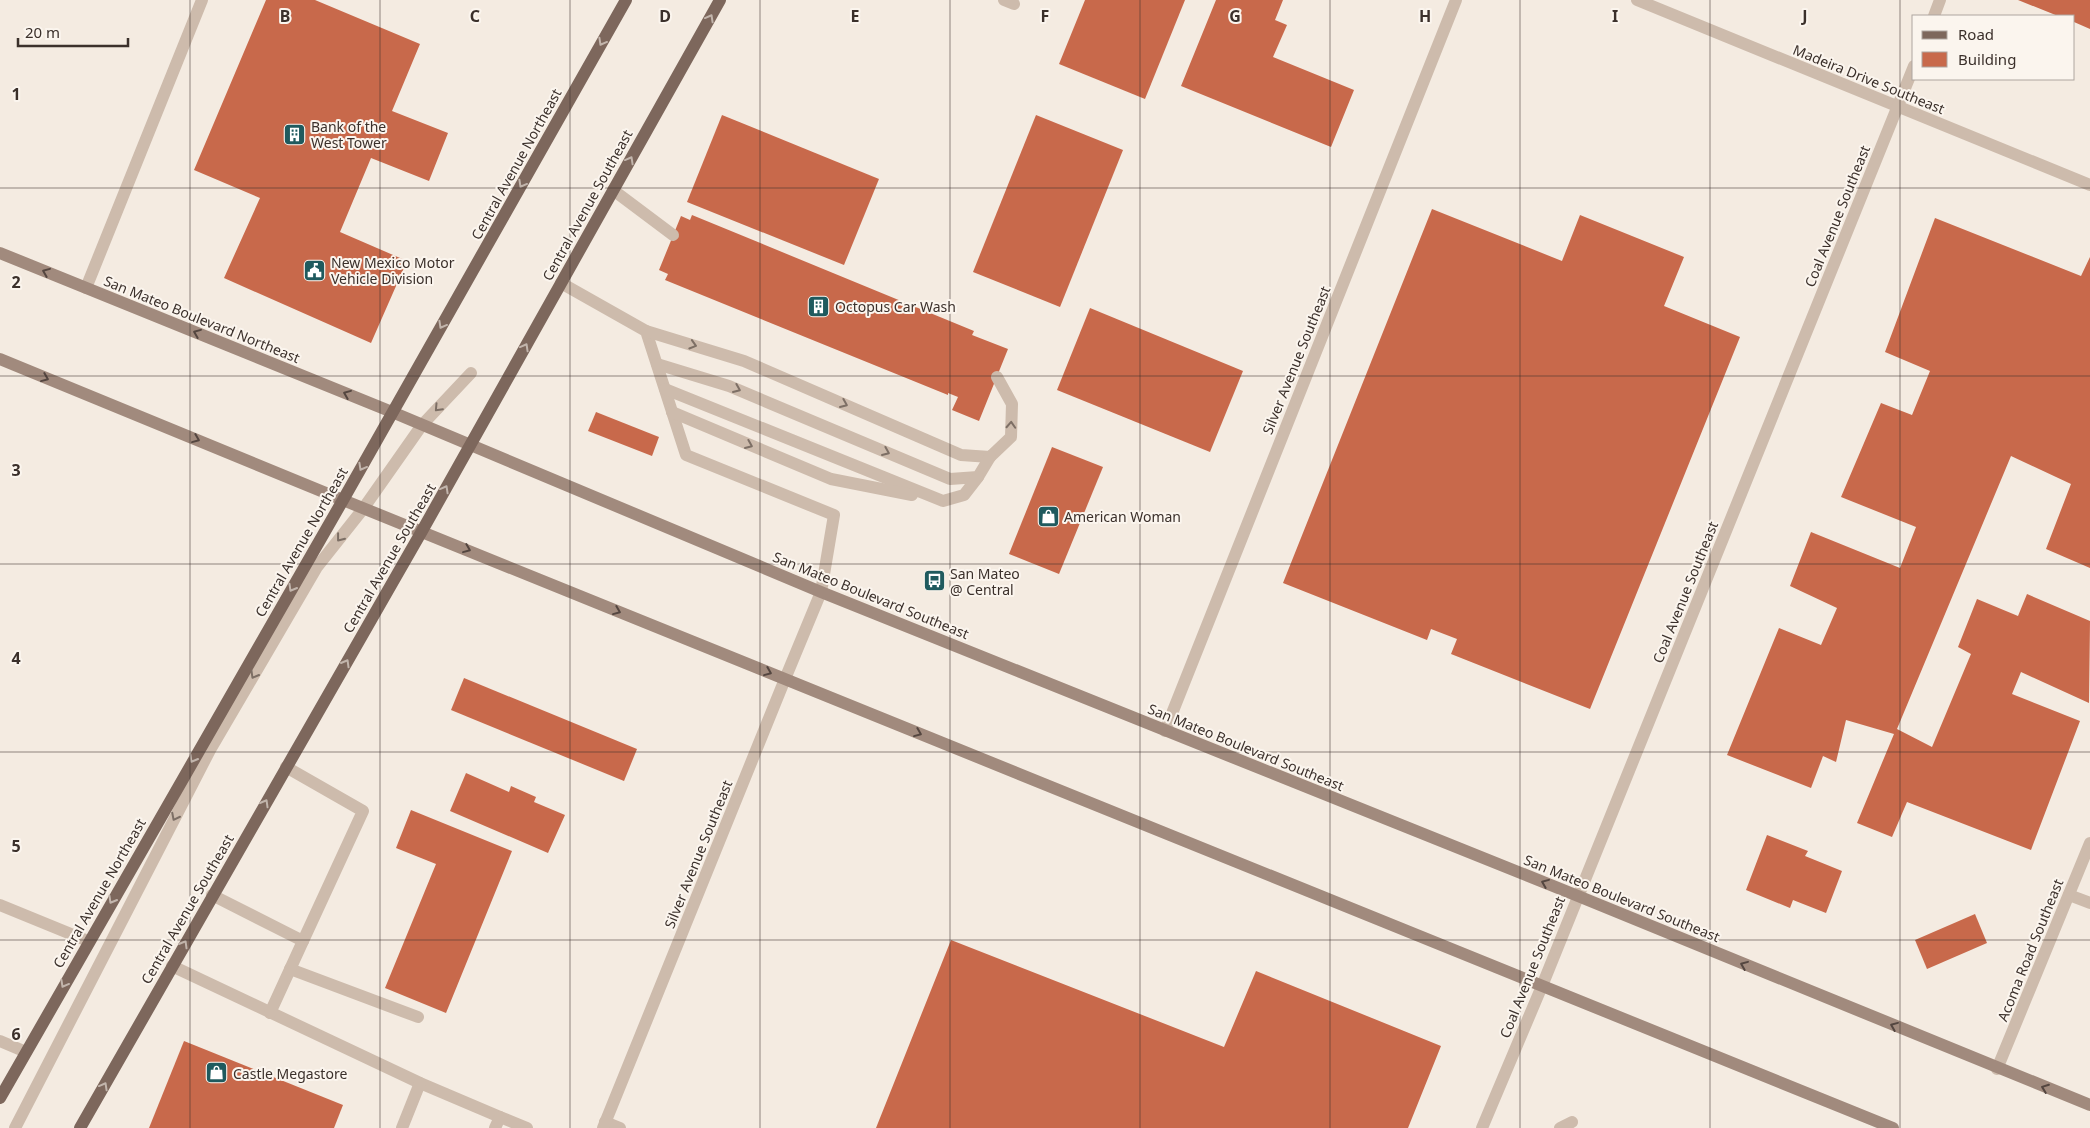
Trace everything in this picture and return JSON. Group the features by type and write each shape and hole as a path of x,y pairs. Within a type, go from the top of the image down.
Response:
{"main road":[{"name":"Central Avenue Northeast","path":"0,1098 88,941 343,500 626,0"},
{"name":"Central Avenue Southeast","path":"80,1128 422,532 720,0"},
{"name":"San Mateo Boulevard Northeast","path":"0,253 392,412"},
{"path":"0,359 364,509 1893,1128"},
{"name":"San Mateo Boulevard Southeast","path":"392,412 821,592 1578,896 1997,1069 2090,1105"}],"street":[{"path":"86,288 202,0"},
{"name":"Silver Avenue Southeast","path":"1165,731 1456,0"},
{"name":"Madeira Drive Southeast","path":"1637,0 2090,185"},
{"path":"1934,15 1940,0"},
{"name":"Coal Avenue Southeast","path":"1482,1128 1542,986 1912,71"},
{"path":"613,190 673,235"},
{"path":"561,282 646,331 744,361 961,454 990,457"},
{"path":"646,331 672,412 831,479 942,501 964,495 990,457 1011,436 1012,404 997,377"},
{"path":"657,364 729,386 950,479 978,477"},
{"name":"Central Avenue Northeast","path":"15,1128 210,750 317,567 364,509 422,425 471,373"},
{"path":"665,389 942,501"},
{"name":"Silver Avenue Southeast","path":"604,1125 821,592 834,516 686,454 672,412"},
{"path":"270,1013 363,811 286,767"},
{"name":"Acoma Road Southeast","path":"1997,1069 2090,842"},
{"path":"2069,894 2090,903"},
{"path":"212,896 303,941"},
{"path":"0,905 88,941"},
{"path":"172,966 420,1084 497,1123 527,1128"},
{"path":"290,969 418,1016"},
{"path":"0,1041 26,1052"},
{"path":"402,1128 420,1084"},
{"path":"604,1125 620,1128"}],"building":[{"name":"Bank of the West Tower","path":"266,0 315,0 420,44 392,111 448,133 429,181 371,158 340,232 407,261 371,343 224,278 260,198 194,170"},
{"path":"1085,0 1185,0 1145,99 1059,64"},
{"path":"1216,0 1283,0 1275,20 1287,25 1273,57 1354,90 1331,147 1181,86"},
{"path":"2018,0 2090,0 2090,29 2075,22 2075,15 2056,15"},
{"path":"722,115 879,179 844,265 687,202"},
{"path":"1036,115 1123,150 1060,307 973,272"},
{"path":"1432,209 1562,261 1580,215 1684,257 1664,306 1740,337 1590,709 1451,654 1457,639 1431,629 1427,640 1283,583"},
{"name":"Octopus Car Wash","path":"692,215 974,331 972,335 1008,349 979,421 952,410 958,397 948,393 948,395 665,280 668,274 659,270 681,216 690,220"},
{"path":"1935,218 2081,276 2090,257 2090,568 2046,549 2071,484 2011,456 1897,729 1932,747 1971,654 1958,647 1977,599 2018,616 2027,594 2090,621 2089,703 2021,672 2012,694 2080,721 2031,850 1907,802 1892,837 1857,823 1894,734 1846,720 1836,762 1823,756 1811,788 1727,755 1779,628 1821,645 1837,608 1790,586 1811,532 1900,568 1916,527 1841,497 1881,403 1912,415 1930,371 1885,352"},
{"path":"1090,308 1243,371 1210,452 1057,390"},
{"path":"596,412 659,437 652,456 588,431"},
{"path":"1052,447 1103,467 1059,574 1009,554"},
{"path":"464,678 637,749 624,781 451,710"},
{"path":"466,773 509,792 511,786 536,797 534,802 565,815 548,853 450,811"},
{"path":"411,810 512,851 446,1013 385,988 436,864 396,848"},
{"path":"1767,835 1808,851 1805,856 1842,871 1826,913 1793,900 1790,908 1746,890"},
{"path":"1975,914 1987,943 1927,969 1915,940"},
{"path":"951,940 1224,1047 1256,971 1441,1046 1408,1128 876,1128"},
{"name":"Castle Megastore","path":"184,1041 343,1105 334,1128 149,1128"}],"place":[{"name":"Bank of the West Tower","path":"295,134"},
{"name":"New Mexico Motor Vehicle Division","path":"315,270"},
{"name":"Octopus Car Wash","path":"819,306"},
{"name":"American Woman","path":"1048,516"},
{"name":"San Mateo @ Central","path":"934,581"},
{"name":"Castle Megastore","path":"217,1073"}]}
